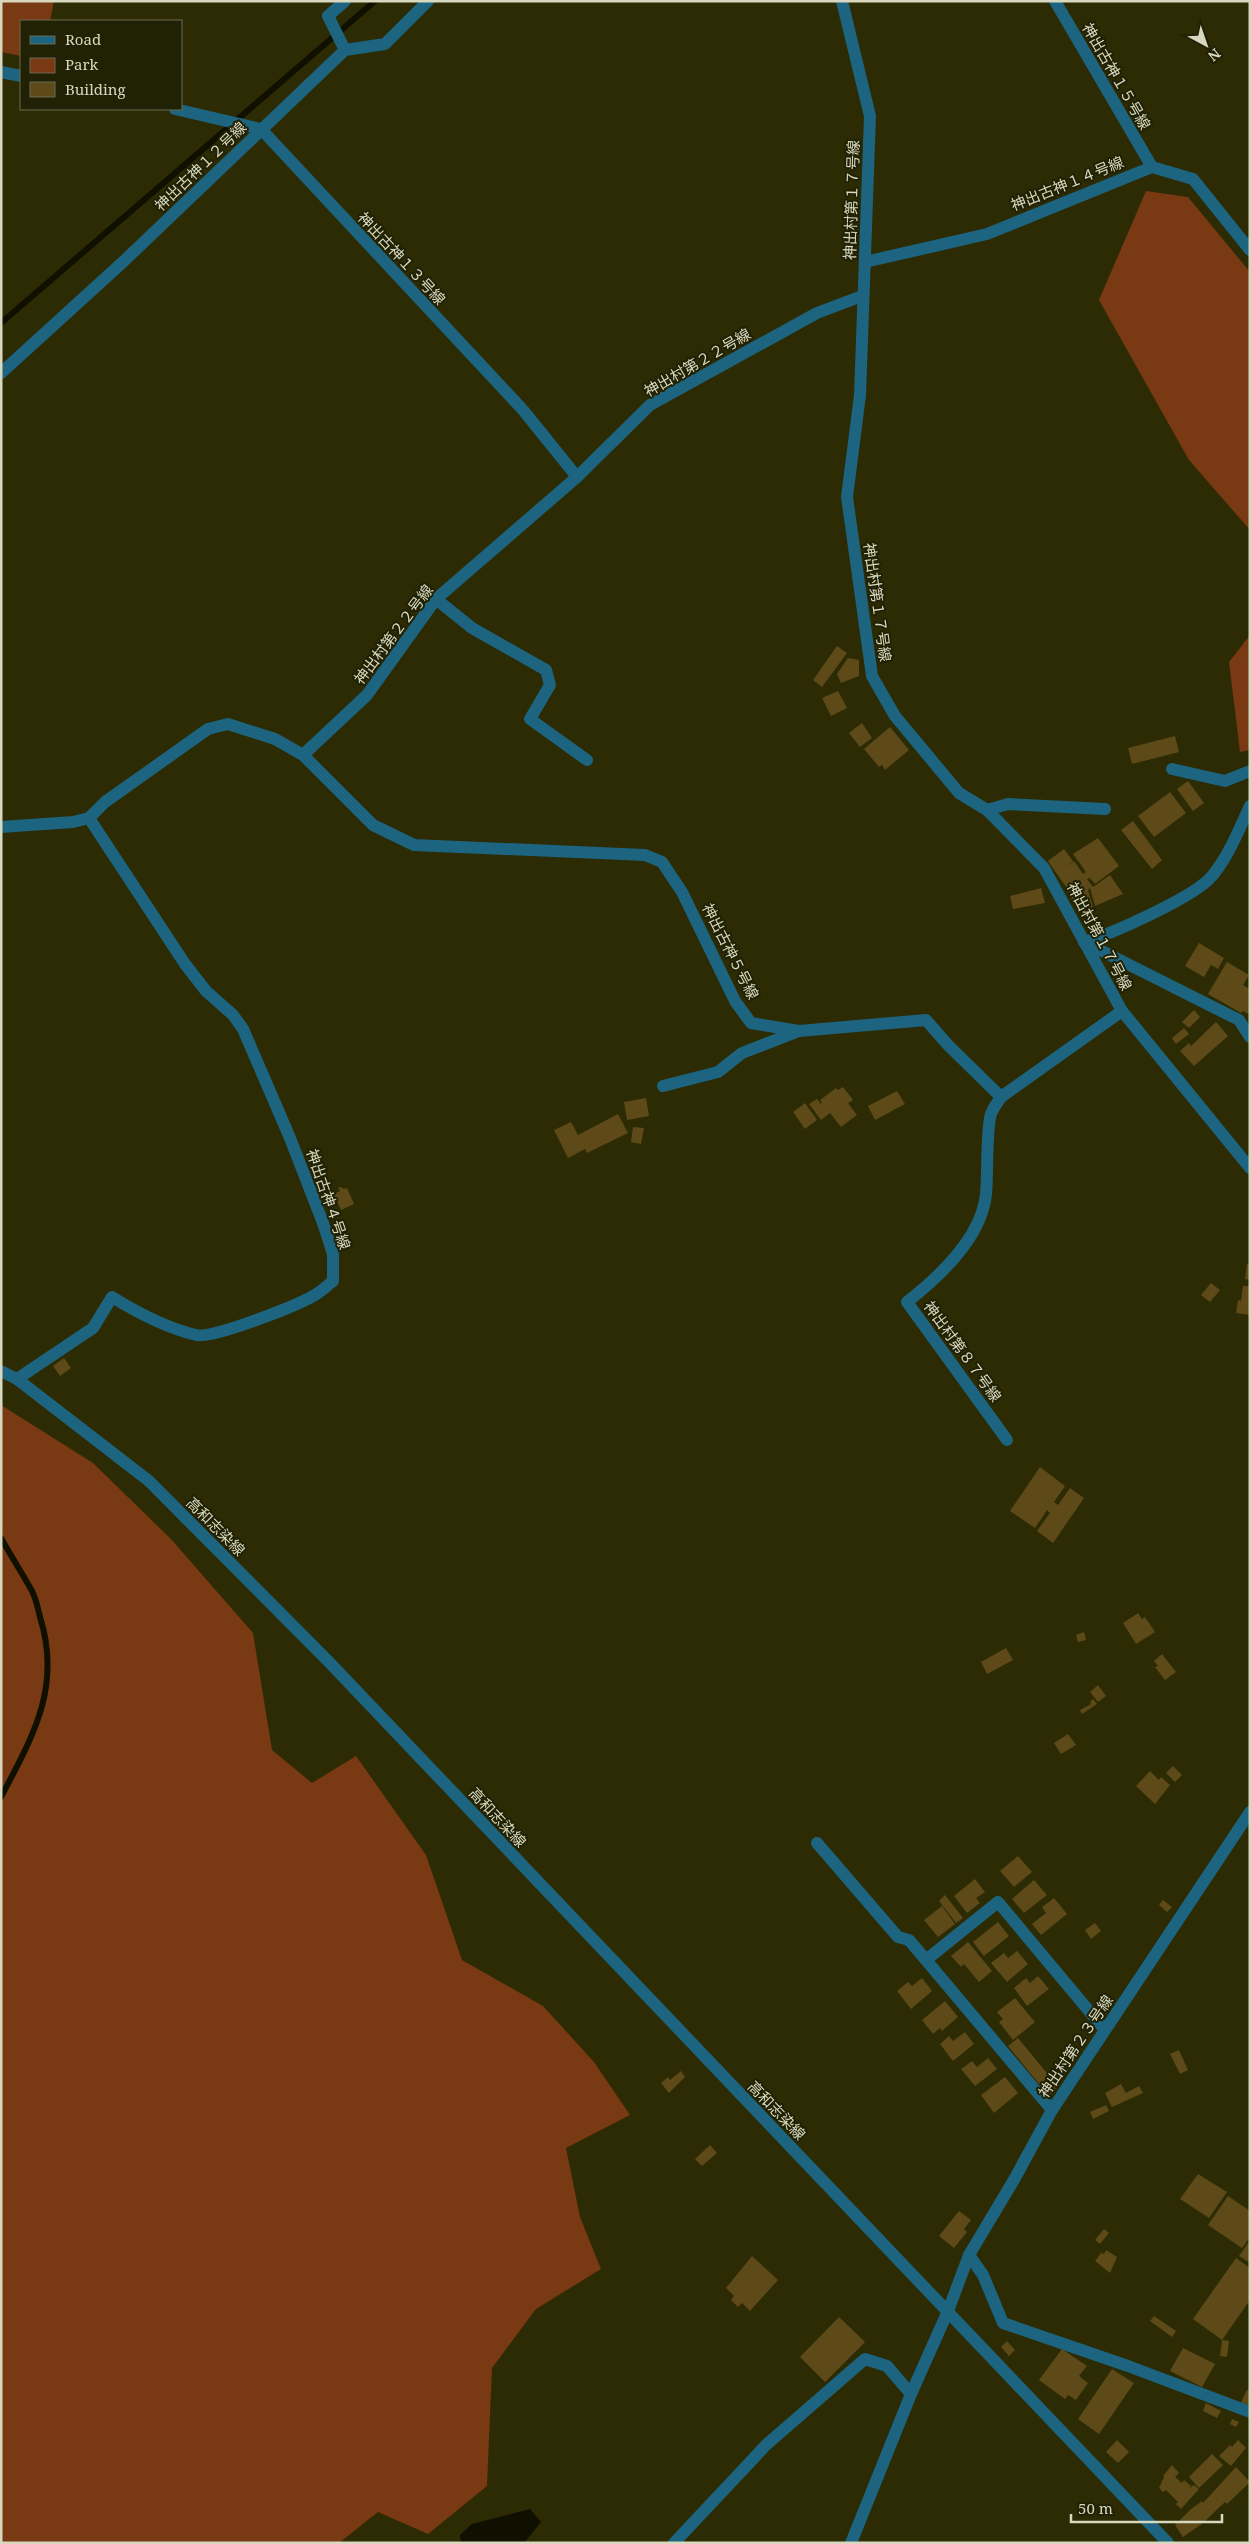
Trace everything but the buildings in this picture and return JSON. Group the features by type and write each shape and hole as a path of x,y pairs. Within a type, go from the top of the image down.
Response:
{"street":[{"path":"345,1 328,16 345,50 385,44 428,1"},
{"name":"神出村第１７号線","path":"842,1 870,116 862,296 860,395 847,497 872,676 895,716 959,793 987,810 1044,868 1122,1011 1250,1168"},
{"name":"神出古神１５号線","path":"1055,1 1152,167"},
{"name":"神出古神１２号線","path":"1,373 124,261 345,50"},
{"path":"1,72 20,76"},
{"path":"179,110 261,129"},
{"name":"神出古神１３号線","path":"261,129 522,410 577,477"},
{"path":"1152,167 1192,179 1250,250"},
{"name":"神出古神１４号線","path":"865,262 987,234 1152,167"},
{"name":"神出村第２２号線","path":"303,755 367,695 436,599 577,477 650,405 817,313 862,296"},
{"path":"436,599 472,628 546,670 550,685 530,719 587,760"},
{"path":"1,827 73,822 88,818 105,802 208,729 228,724 275,740 303,755"},
{"name":"神出古神５号線","path":"303,755 373,825 414,845 645,854 662,862 682,892 735,1001 751,1023 799,1031 926,1020 948,1045 1001,1097"},
{"path":"1172,769 1225,781 1250,771"},
{"path":"987,810 1008,804 1105,808"},
{"path":"1084,942 1104,936 1194,892 1212,877 1233,842 1250,806"},
{"name":"神出古神４号線","path":"17,1379 93,1328 112,1297 147,1318 197,1336 272,1314 318,1294 333,1281 333,1254 323,1223 290,1138 243,1029 233,1015 206,991 185,964 88,818"},
{"path":"1084,942 1238,1020 1250,1037"},
{"path":"1001,1097 1122,1011"},
{"path":"663,1086 718,1072 742,1053 799,1031"},
{"name":"神出村第８７号線","path":"1001,1097 991,1114 986,1196 979,1220 960,1249 928,1286 907,1302 1007,1440"},
{"name":"高和志染線","path":"1,1371 17,1379 149,1481 329,1662 1168,2543"},
{"name":"神出村第２３号線","path":"851,2543 911,2394 948,2311 969,2255 1015,2178 1052,2110 1250,1812"},
{"path":"817,1843 898,1937 909,1940 1052,2110"},
{"path":"926,1960 998,1902 1105,2030"},
{"path":"969,2255 983,2275 1003,2323 1128,2366 1250,2412"},
{"path":"674,2543 766,2445 865,2358 887,2366 911,2394"}],"green space":[{"path":"1,1 54,1 50,20 20,20 20,56 1,52"},
{"path":"1146,191 1188,197 1250,272 1250,530 1189,460 1099,300"},
{"path":"1250,635 1250,750 1240,752 1229,662"},
{"path":"1,1405 93,1463 171,1539 253,1633 272,1750 312,1783 356,1756 426,1855 462,1960 543,2006 594,2062 630,2115 566,2148 580,2217 601,2269 536,2309 492,2368 487,2486 428,2534 378,2512 339,2543 1,2543"}],"shaded area":[{"path":"530,2509 541,2522 524,2543 461,2543 460,2535 472,2524"}],"waterway":[{"path":"1,323 375,1"},
{"path":"1,1538 35,1597 46,1642 48,1666 46,1689 41,1710 24,1753 1,1797"}]}
